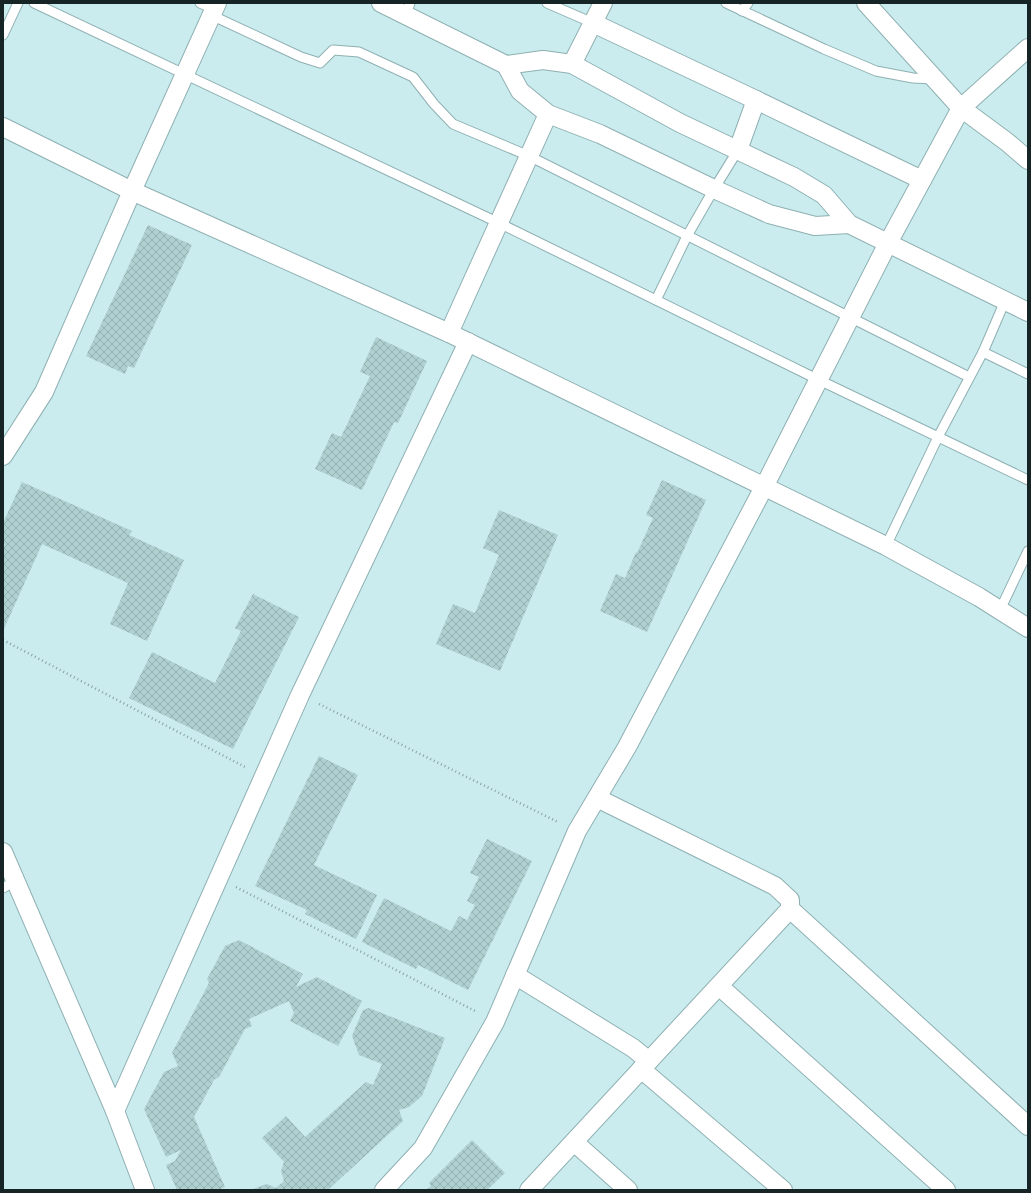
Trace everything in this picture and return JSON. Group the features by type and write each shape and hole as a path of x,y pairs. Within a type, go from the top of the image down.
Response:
{"street":[{"path":"381,3 408,9 506,65 520,91 548,114 600,134 769,214 815,226 849,224"},
{"path":"572,64 603,3"},
{"path":"866,3 961,108 1007,142 1028,160"},
{"path":"3,456 44,392 184,74 210,8"},
{"path":"593,23 922,180"},
{"path":"384,1190 423,1148 495,1022 577,831 627,747 764,487 888,243 961,108 1028,48"},
{"path":"506,65 543,60 572,64 680,123 738,150 824,195 849,224 1028,312"},
{"path":"738,150 756,100"},
{"path":"449,333 548,114"},
{"path":"3,127 132,191 468,342 886,546 979,597 1028,628"},
{"path":"115,1111 300,695 468,342"},
{"path":"529,1190 790,909 790,900 775,886 597,798"},
{"path":"3,852 9,885 115,1111 145,1190"},
{"path":"790,909 1028,1126"},
{"path":"515,975 632,1048 645,1065 783,1190"},
{"path":"719,986 946,1190"},
{"path":"574,1142 628,1190"}],"lane":[{"path":"3,35 18,3"},
{"path":"34,3 499,223 818,380 1028,480"},
{"path":"547,3 593,23"},
{"path":"726,3 824,49 876,71 913,78 935,79"},
{"path":"742,11 748,3"},
{"path":"210,8 301,57 320,63 333,50 359,52 414,77 434,104 453,124 529,156 969,377"},
{"path":"656,300 687,236 738,150"},
{"path":"886,546 938,437 983,352 1005,300"},
{"path":"983,352 1028,374"},
{"path":"1000,610 1028,551"}],"path":[{"path":"3,640 264,777"},
{"path":"300,695 577,831"},
{"path":"219,878 495,1022"}],"building":[{"path":"148,225 192,245 134,368 128,366 125,374 86,356"},
{"path":"376,337 427,361 398,423 394,422 362,490 315,469 332,433 341,437 370,376 360,372"},
{"path":"662,480 706,500 647,632 600,611 616,574 625,578 636,552 637,553 653,518 646,515"},
{"path":"22,482 132,531 129,535 184,560 147,641 110,624 128,583 42,544 3,631 3,550 5,544 3,543 3,523"},
{"path":"499,510 558,535 500,671 436,644 453,604 475,613 499,555 483,548"},
{"path":"253,594 299,617 233,749 129,698 152,652 215,683 241,631 235,628"},
{"path":"319,756 358,775 314,865 377,895 356,939 305,914 307,910 255,886"},
{"path":"487,839 532,861 468,990 418,965 416,969 362,942 384,898 451,931 459,916 467,920 475,905 467,901 479,877 470,873"},
{"path":"239,940 303,974 296,987 317,977 362,1001 338,1046 290,1021 294,1013 289,1001 249,1019 252,1026 245,1029 219,1077 214,1080 194,1117 225,1187 218,1190 177,1190 166,1165 175,1161 181,1150 166,1157 144,1109 164,1072 178,1066 172,1053 209,983 207,979 225,946"},
{"path":"369,1008 445,1038 422,1096 409,1107 399,1110 403,1121 328,1190 250,1190 267,1184 276,1188 284,1181 281,1171 284,1162 262,1138 286,1116 305,1137 366,1082 373,1085 382,1064 359,1055 352,1036 363,1010"},
{"path":"472,1140 505,1173 487,1190 426,1190 431,1186 429,1183"}]}
